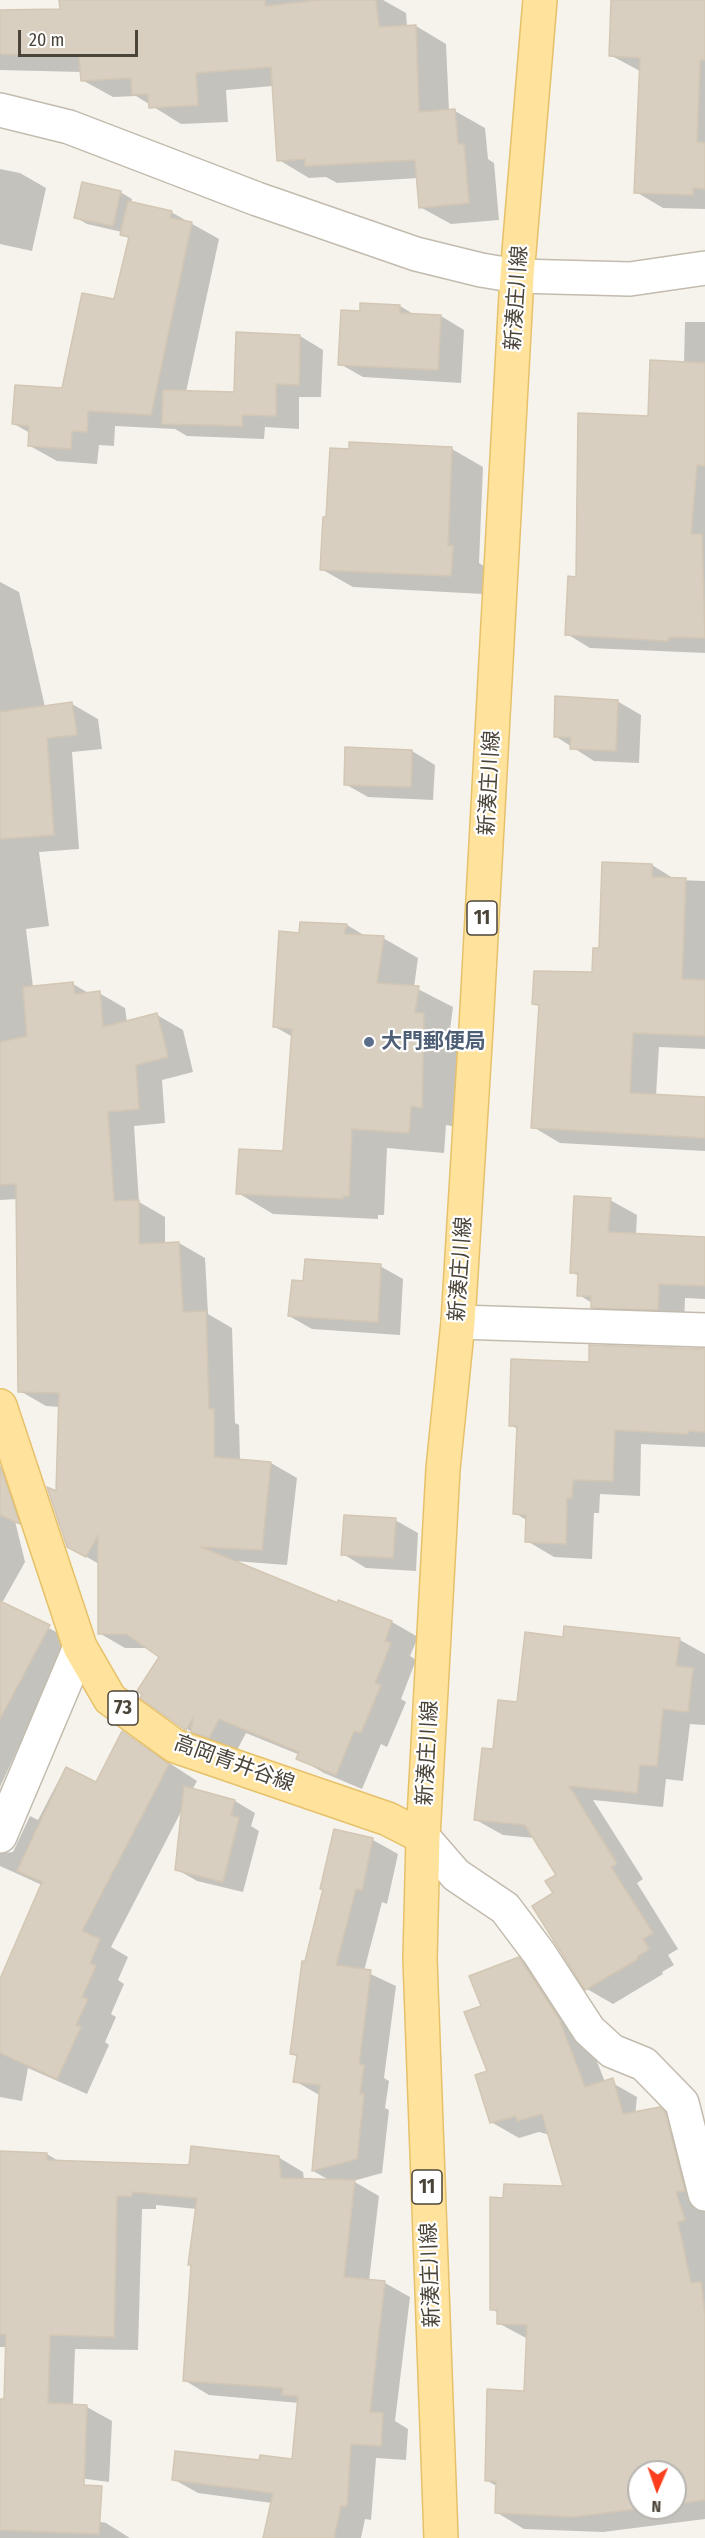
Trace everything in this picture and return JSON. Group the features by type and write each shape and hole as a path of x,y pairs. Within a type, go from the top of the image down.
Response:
{"main road":[{"name":"新湊庄川線","path":"441,2538 421,1994 423,1837 443,1469 458,1322 517,276 540,0"},
{"name":"高岡青井谷線","path":"0,1406 80,1647 110,1699 175,1746 388,1819 423,1837"}],"street":[{"path":"0,110 69,127 257,199 416,254 517,276 630,279 705,268"},
{"path":"458,1322 705,1330"},
{"path":"0,1836 80,1647"},
{"path":"423,1837 456,1875 505,1908 539,1953 589,2030 612,2051 644,2064 693,2104 705,2194"}],"building":[{"path":"59,0 265,0 265,6 320,0 376,0 379,27 416,25 419,112 455,109 458,144 464,144 469,203 419,208 415,160 305,166 305,159 277,161 271,67 196,73 198,105 149,108 148,94 132,95 131,78 81,81 79,56 0,54 0,10 60,9"},
{"path":"611,0 705,0 705,60 700,60 697,142 705,143 705,189 693,188 693,195 634,193 640,58 609,56"},
{"path":"82,182 121,191 113,226 74,218"},
{"path":"128,201 172,211 170,218 192,222 151,415 88,411 87,432 72,431 71,449 28,446 29,426 12,424 15,385 62,388 82,293 114,299 129,237 120,235"},
{"path":"360,303 400,305 400,313 441,315 438,370 338,365 341,310 360,311"},
{"path":"236,332 300,335 299,385 276,384 276,416 242,415 242,426 162,424 163,390 234,392"},
{"path":"650,360 705,363 705,466 697,465 691,534 702,534 705,638 669,637 668,641 565,635 568,576 576,577 578,413 648,416"},
{"path":"349,442 452,447 448,546 453,546 451,576 320,570 330,448 349,449"},
{"path":"555,696 618,700 616,751 570,749 571,737 554,737"},
{"path":"72,702 77,735 47,738 54,835 0,839 0,712"},
{"path":"345,747 412,750 411,787 344,785"},
{"path":"602,862 652,864 652,877 686,878 682,979 705,980 705,1036 633,1033 630,1093 705,1097 705,1138 531,1128 539,1005 532,1004 534,971 592,972 593,948 599,948"},
{"path":"300,922 347,924 344,934 384,936 377,983 419,986 415,1013 424,1013 422,1108 411,1106 409,1133 352,1129 349,1196 343,1196 343,1199 236,1194 239,1149 283,1151 292,1029 273,1027 279,931 299,933"},
{"path":"73,982 75,994 100,991 103,1027 157,1013 168,1057 136,1065 139,1109 108,1112 114,1201 139,1200 139,1244 179,1242 183,1312 206,1311 209,1409 214,1409 214,1457 271,1462 262,1550 201,1547 338,1603 338,1600 392,1621 385,1641 391,1643 375,1683 381,1685 361,1733 354,1731 336,1775 296,1759 299,1752 219,1719 209,1738 191,1732 193,1717 186,1730 140,1698 142,1694 137,1691 159,1657 126,1634 98,1634 98,1535 86,1557 67,1547 47,1487 56,1491 59,1393 18,1392 16,1184 0,1185 0,1042 27,1036 23,987"},
{"path":"574,1196 611,1198 608,1232 705,1237 705,1286 659,1284 658,1310 591,1308 591,1296 577,1296 578,1273 570,1273"},
{"path":"305,1259 381,1264 378,1322 288,1316 292,1280 303,1281"},
{"path":"589,1345 705,1349 705,1432 688,1431 688,1434 615,1430 613,1481 573,1480 572,1498 567,1498 566,1544 525,1542 526,1515 513,1514 517,1426 509,1426 511,1359 589,1362"},
{"path":"1,1468 20,1524 0,1515"},
{"path":"344,1515 396,1518 393,1558 341,1555"},
{"path":"0,1601 50,1625 0,1719"},
{"path":"564,1626 680,1638 676,1666 693,1668 688,1712 663,1709 657,1766 640,1765 637,1793 569,1786 617,1864 611,1867 653,1933 643,1939 649,1949 637,1957 638,1959 585,1990 532,1906 553,1893 545,1881 556,1875 525,1825 474,1820 482,1748 493,1749 498,1700 517,1702 525,1632 563,1637"},
{"path":"122,1731 169,1764 82,1931 100,1939 90,1963 96,1966 82,1997 88,1999 76,2025 81,2027 57,2079 0,2053 0,1979 42,1882 17,1871 66,1767 96,1782"},
{"path":"184,1786 235,1800 231,1815 239,1818 223,1882 175,1870"},
{"path":"334,1829 373,1838 362,1890 356,1889 336,1965 371,1970 359,2064 364,2065 360,2094 364,2094 357,2159 312,2171 320,2085 293,2082 297,2055 290,2054 302,1961 305,1961 323,1889 320,1889"},
{"path":"519,1957 559,2019 585,2087 613,2078 623,2114 660,2107 665,2112 685,2191 676,2192 685,2220 678,2222 691,2283 701,2282 705,2314 705,2500 687,2502 687,2460 627,2460 627,2510 574,2517 495,2513 496,2481 485,2481 487,2389 524,2391 527,2325 497,2324 497,2310 490,2310 490,2197 503,2198 504,2184 563,2186 542,2114 517,2121 516,2116 490,2123 475,2075 487,2071 464,2012 481,2006 469,1976"},
{"path":"191,2146 279,2156 281,2178 355,2180 344,2277 385,2281 370,2412 383,2413 381,2446 351,2444 347,2506 341,2506 334,2538 263,2538 273,2493 172,2480 175,2451 259,2460 260,2455 292,2459 298,2396 282,2395 283,2388 183,2381 191,2265 188,2265 197,2198 132,2192 132,2196 117,2196 114,2337 50,2335 48,2403 87,2405 84,2485 102,2486 99,2534 0,2530 0,2399 4,2399 6,2334 0,2334 0,2151 47,2153 47,2160 189,2165"}],"place":[{"name":"大門郵便局","path":"369,1042"}]}
